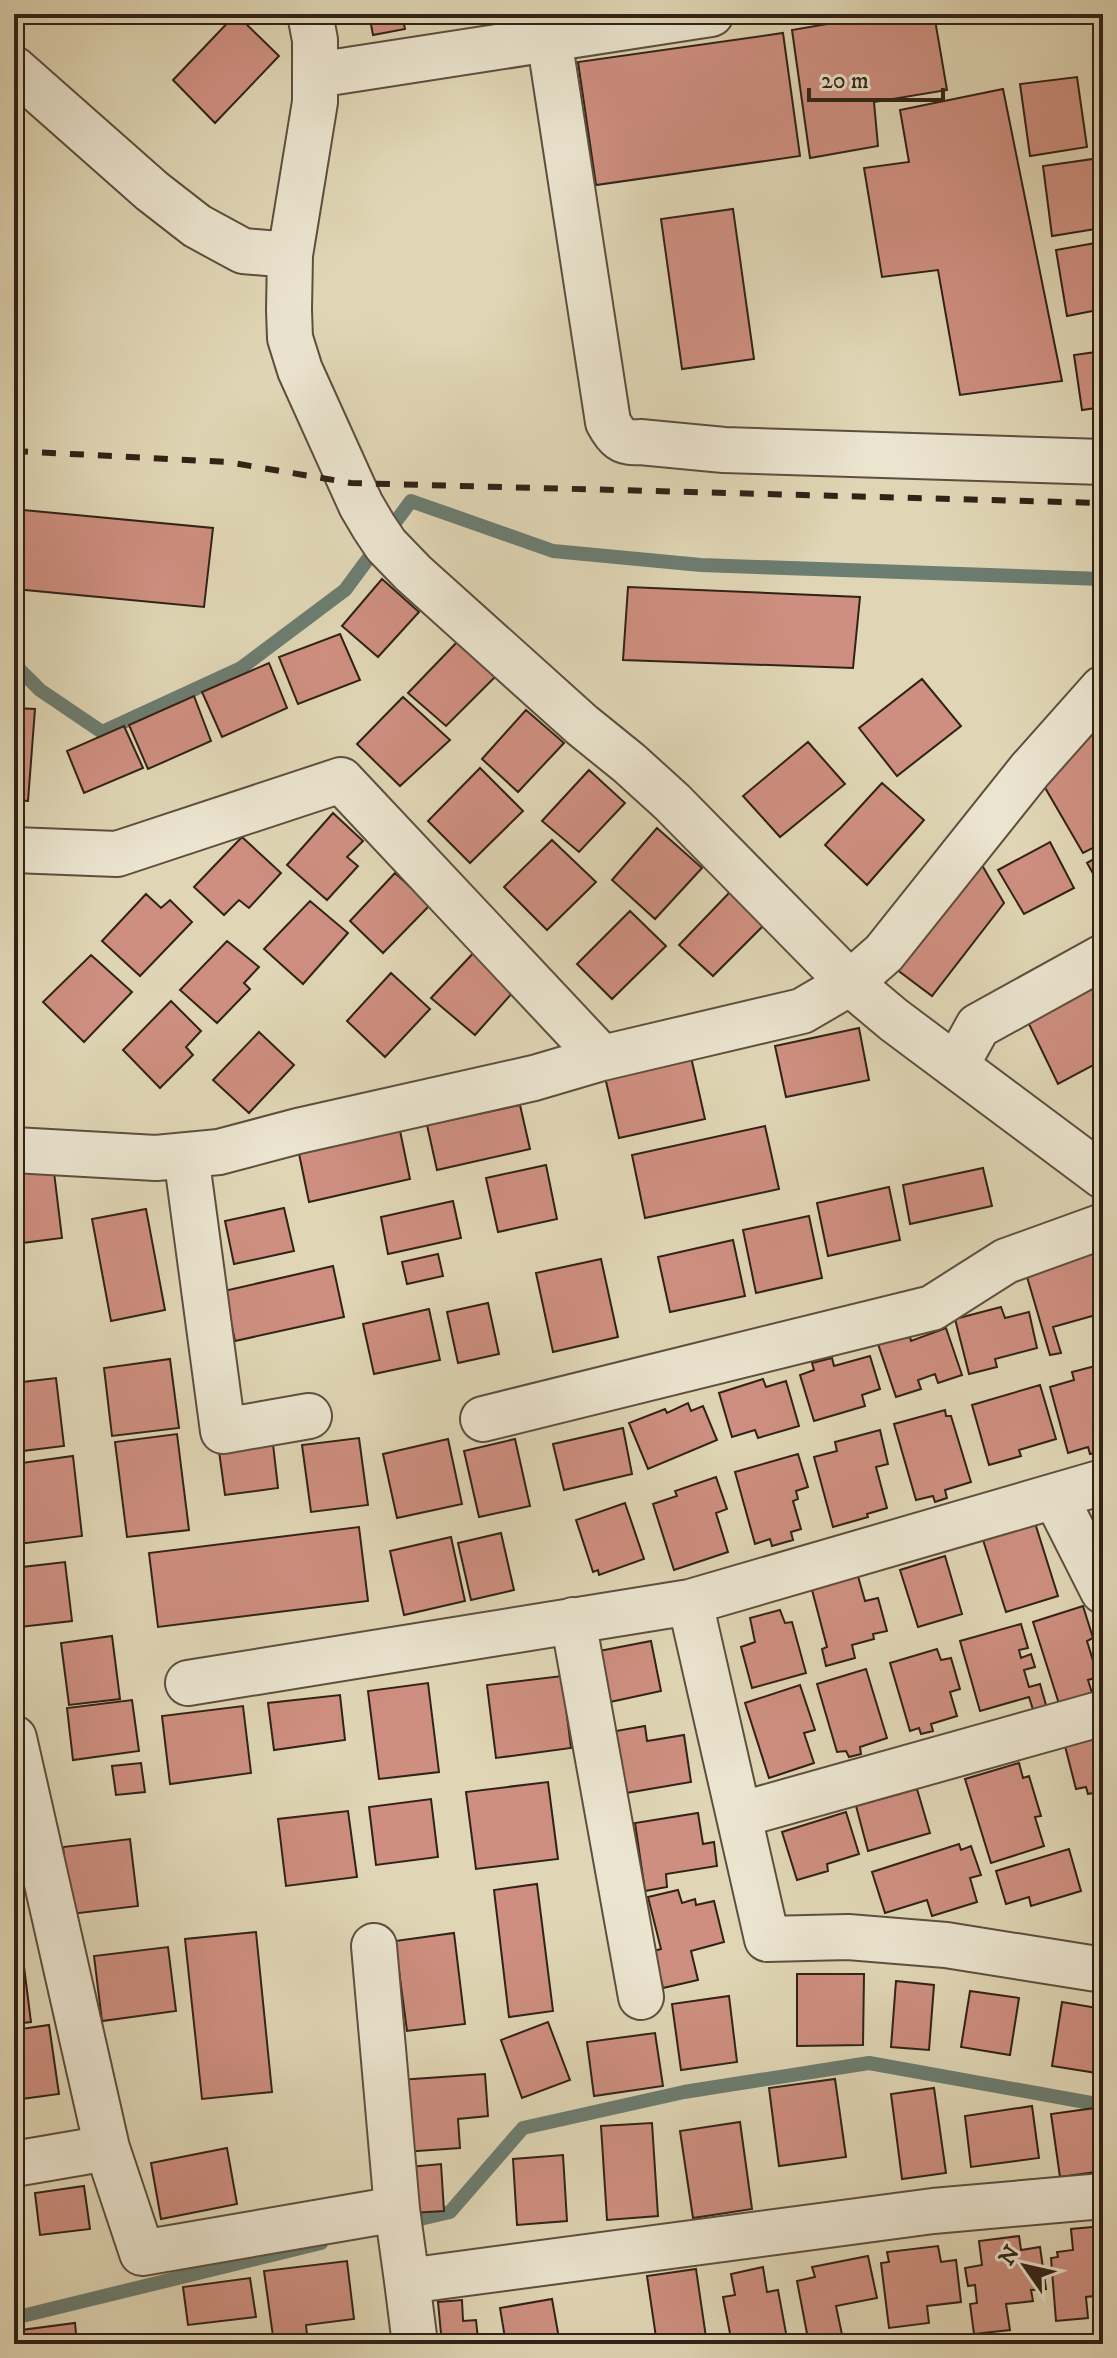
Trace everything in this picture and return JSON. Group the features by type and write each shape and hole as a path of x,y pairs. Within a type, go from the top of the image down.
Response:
{"street":[{"path":"310,14 315,40 315,102 290,255 290,338 300,370 361,505 386,545 437,595 672,802 850,983 1103,1176"},
{"path":"316,75 711,14"},
{"path":"549,38 608,422 615,435 628,443 724,450 1103,462"},
{"path":"14,69 152,191 197,226 243,251 290,255"},
{"path":"14,1150 156,1158 219,1152 802,1011 850,983 884,953 1030,770 1103,688"},
{"path":"14,850 117,854 341,780 602,1058"},
{"path":"956,1066 978,1026 1103,957"},
{"path":"186,1155 223,1431 309,1416"},
{"path":"483,1419 932,1308 1006,1261 1103,1226"},
{"path":"188,1683 690,1602 1103,1482"},
{"path":"1055,1496 1103,1591"},
{"path":"690,1602 767,1939 848,1937 946,1945 1103,1970"},
{"path":"573,1620 641,1997"},
{"path":"739,1815 1103,1713"},
{"path":"14,1738 32,1898 142,2253 397,2209"},
{"path":"374,1946 397,2209 415,2344"},
{"path":"14,2164 107,2148"},
{"path":"407,2281 933,2211 1103,2196"}],"path":[{"path":"1050,2344 1103,2338"}],"building":[{"path":"236,14 279,56 215,123 173,80"},
{"path":"369,14 402,14 405,29 373,35"},
{"path":"885,14 934,14 947,90 874,102 878,146 810,158 792,30"},
{"path":"783,33 800,156 596,185 578,62"},
{"path":"1077,77 1087,147 1030,156 1020,84"},
{"path":"1003,89 1062,381 960,395 938,270 882,277 864,168 909,162 900,110"},
{"path":"1093,159 1102,228 1052,236 1043,166"},
{"path":"733,209 754,359 682,369 661,219"},
{"path":"1101,242 1103,309 1067,316 1056,250"},
{"path":"1103,351 1103,407 1082,410 1074,355"},
{"path":"23,510 213,528 204,607 15,589"},
{"path":"382,579 419,612 378,657 342,626"},
{"path":"628,587 860,597 853,668 623,660"},
{"path":"340,634 360,680 298,704 279,657"},
{"path":"459,640 496,676 446,726 408,693"},
{"path":"269,663 287,708 222,737 202,692"},
{"path":"922,679 961,726 897,776 859,728"},
{"path":"194,696 211,741 148,769 129,725"},
{"path":"403,697 450,740 400,786 357,744"},
{"path":"14,708 35,709 28,801 14,800"},
{"path":"526,710 564,743 518,792 482,759"},
{"path":"124,726 143,768 84,793 67,751"},
{"path":"1091,733 1103,754 1103,843 1083,853 1033,767"},
{"path":"808,742 845,784 780,837 743,796"},
{"path":"480,768 523,811 470,863 428,821"},
{"path":"589,770 625,803 579,852 542,821"},
{"path":"882,783 924,820 867,885 825,845"},
{"path":"333,813 363,841 347,857 358,866 327,900 287,865"},
{"path":"657,828 702,868 655,919 612,880"},
{"path":"242,837 281,873 249,908 239,900 224,915 194,887"},
{"path":"552,840 596,882 547,930 504,887"},
{"path":"1050,842 1074,888 1024,914 998,870"},
{"path":"972,848 1004,903 932,996 888,963"},
{"path":"1103,854 1103,891 1087,863"},
{"path":"395,873 430,905 383,953 350,921"},
{"path":"731,891 766,923 713,976 679,945"},
{"path":"146,894 161,908 170,900 192,922 140,976 102,941"},
{"path":"310,901 348,933 303,984 264,949"},
{"path":"630,911 666,946 612,999 577,964"},
{"path":"227,941 259,967 244,983 250,989 217,1023 180,990"},
{"path":"479,947 521,983 475,1035 431,998"},
{"path":"91,955 132,992 84,1042 43,1002"},
{"path":"391,973 430,1009 385,1057 347,1021"},
{"path":"1103,983 1103,1060 1058,1084 1028,1022"},
{"path":"171,1001 201,1031 186,1047 193,1055 160,1088 123,1050"},
{"path":"859,1028 869,1080 786,1097 775,1046"},
{"path":"259,1032 294,1065 249,1113 213,1080"},
{"path":"691,1057 705,1119 619,1138 605,1077"},
{"path":"520,1105 530,1149 437,1170 427,1125"},
{"path":"398,1121 410,1179 309,1202 297,1144"},
{"path":"765,1126 779,1189 645,1218 632,1155"},
{"path":"53,1164 62,1238 14,1244 14,1168"},
{"path":"546,1165 557,1219 498,1232 486,1178"},
{"path":"983,1168 992,1206 910,1224 903,1185"},
{"path":"889,1187 900,1240 828,1256 817,1203"},
{"path":"453,1201 461,1238 388,1254 381,1217"},
{"path":"284,1208 294,1251 234,1264 225,1221"},
{"path":"146,1209 165,1310 111,1321 92,1219"},
{"path":"809,1216 822,1278 756,1293 743,1230"},
{"path":"733,1240 745,1296 670,1312 658,1257"},
{"path":"1103,1247 1103,1313 1053,1327 1061,1353 1050,1355 1025,1270"},
{"path":"438,1254 443,1276 407,1284 402,1262"},
{"path":"601,1259 618,1337 553,1352 536,1273"},
{"path":"333,1266 344,1317 235,1341 224,1291"},
{"path":"488,1303 499,1354 458,1363 447,1312"},
{"path":"1001,1307 1005,1318 1029,1312 1037,1348 995,1359 997,1367 969,1374 955,1319"},
{"path":"429,1309 440,1360 374,1374 363,1324"},
{"path":"946,1328 962,1375 938,1383 935,1374 918,1380 921,1389 896,1397 878,1344 909,1333 911,1341"},
{"path":"870,1356 880,1389 862,1395 865,1406 814,1421 800,1375 814,1370 812,1363 832,1358 834,1366"},
{"path":"170,1359 179,1428 112,1436 104,1368"},
{"path":"1103,1364 1103,1451 1090,1454 1088,1447 1068,1453 1050,1387 1074,1380 1072,1372"},
{"path":"56,1378 64,1446 14,1452 14,1383"},
{"path":"763,1379 766,1387 786,1381 799,1426 758,1438 755,1430 732,1437 719,1393"},
{"path":"1040,1385 1056,1439 1019,1450 1021,1456 989,1465 972,1405"},
{"path":"688,1403 691,1411 703,1406 717,1440 648,1469 629,1423 665,1409 667,1413"},
{"path":"945,1410 946,1416 951,1416 971,1482 945,1490 947,1498 935,1502 933,1496 916,1500 894,1424"},
{"path":"623,1428 632,1474 564,1490 553,1444"},
{"path":"880,1430 888,1464 876,1467 887,1508 833,1527 814,1457 837,1451 835,1442"},
{"path":"177,1434 189,1530 127,1537 115,1442"},
{"path":"359,1438 368,1505 311,1512 302,1445"},
{"path":"448,1439 462,1504 397,1518 383,1454"},
{"path":"515,1439 530,1506 479,1517 464,1451"},
{"path":"273,1444 278,1488 225,1495 219,1451"},
{"path":"798,1454 808,1487 796,1491 798,1499 793,1501 801,1529 791,1532 793,1540 772,1546 770,1539 755,1544 735,1472"},
{"path":"73,1456 82,1536 19,1544 14,1503 14,1464"},
{"path":"716,1477 727,1509 716,1513 728,1552 674,1570 653,1504 677,1496 675,1491"},
{"path":"625,1503 644,1559 599,1575 598,1570 593,1572 576,1520"},
{"path":"1035,1523 1058,1596 1006,1612 983,1540"},
{"path":"359,1527 368,1601 158,1627 149,1553"},
{"path":"501,1533 514,1590 471,1600 458,1543"},
{"path":"451,1537 465,1601 404,1615 390,1551"},
{"path":"945,1556 962,1614 918,1627 900,1570"},
{"path":"65,1562 72,1621 20,1627 14,1568"},
{"path":"858,1576 865,1601 878,1598 887,1631 873,1634 874,1639 852,1645 855,1658 826,1666 822,1649 827,1647 812,1590"},
{"path":"1083,1606 1093,1638 1087,1641 1098,1677 1088,1680 1093,1696 1060,1707 1033,1622"},
{"path":"780,1610 785,1623 792,1622 806,1673 752,1688 741,1647 755,1642 750,1618"},
{"path":"1021,1624 1028,1648 1019,1650 1021,1658 1031,1654 1035,1667 1024,1670 1029,1687 1040,1684 1048,1712 1035,1716 1029,1697 980,1711 960,1641"},
{"path":"112,1636 120,1699 69,1705 61,1643"},
{"path":"651,1641 661,1691 610,1702 599,1651"},
{"path":"937,1649 941,1660 951,1658 960,1689 950,1692 957,1716 931,1724 933,1731 921,1734 919,1728 910,1731 890,1663"},
{"path":"866,1669 887,1738 860,1747 861,1754 849,1757 846,1751 837,1752 817,1684"},
{"path":"562,1676 571,1748 496,1758 487,1685"},
{"path":"428,1683 439,1772 379,1779 368,1691"},
{"path":"800,1685 815,1730 804,1733 814,1763 769,1778 745,1703"},
{"path":"340,1695 345,1740 274,1750 268,1703"},
{"path":"132,1700 139,1751 73,1760 67,1708"},
{"path":"243,1706 251,1773 170,1784 162,1716"},
{"path":"645,1726 647,1741 684,1735 691,1782 626,1793 616,1731"},
{"path":"1103,1737 1103,1791 1088,1794 1086,1787 1076,1789 1065,1746"},
{"path":"141,1763 145,1792 116,1795 112,1766"},
{"path":"1019,1763 1023,1778 1029,1776 1041,1816 1035,1817 1044,1846 991,1863 965,1779"},
{"path":"548,1782 558,1859 476,1869 466,1792"},
{"path":"917,1789 930,1833 868,1851 856,1806"},
{"path":"431,1799 438,1857 376,1865 369,1807"},
{"path":"348,1811 357,1877 286,1886 278,1819"},
{"path":"846,1812 859,1854 827,1864 828,1871 797,1880 782,1832"},
{"path":"698,1813 703,1844 714,1842 717,1866 666,1874 667,1887 645,1891 635,1823"},
{"path":"1103,1815 1103,1837 1093,1821"},
{"path":"130,1839 138,1906 71,1914 63,1847"},
{"path":"959,1844 961,1850 971,1846 981,1875 970,1878 977,1902 932,1916 927,1900 885,1913 872,1872"},
{"path":"1069,1849 1081,1891 1031,1906 1029,1897 1006,1904 996,1871"},
{"path":"537,1884 553,2011 509,2017 494,1890"},
{"path":"678,1890 682,1903 695,1899 696,1905 714,1901 724,1942 691,1951 698,1980 663,1988 654,1951 661,1949 648,1897"},
{"path":"256,1932 272,2092 202,2099 185,1939"},
{"path":"454,1933 465,2024 407,2031 395,1941"},
{"path":"14,1935 20,1935 31,2022 14,2024"},
{"path":"168,1947 176,2011 102,2021 94,1956"},
{"path":"797,1974 864,1974 863,2045 797,2046"},
{"path":"896,1981 934,1985 929,2050 891,2047"},
{"path":"970,1991 1019,1998 1010,2055 961,2047"},
{"path":"729,1996 737,2062 681,2070 672,2004"},
{"path":"1062,2002 1103,2009 1103,2074 1052,2066"},
{"path":"548,2022 570,2080 522,2098 501,2040"},
{"path":"49,2025 59,2094 14,2100 14,2030"},
{"path":"655,2033 663,2086 594,2096 587,2042"},
{"path":"485,2074 488,2116 458,2119 460,2148 403,2152 399,2080"},
{"path":"835,2079 846,2157 779,2166 769,2088"},
{"path":"934,2088 946,2173 902,2179 891,2094"},
{"path":"1032,2106 1039,2158 971,2167 965,2116"},
{"path":"1095,2108 1103,2171 1060,2177 1051,2114"},
{"path":"740,2122 752,2209 693,2218 680,2131"},
{"path":"652,2123 658,2216 607,2220 601,2126"},
{"path":"227,2148 237,2204 161,2219 151,2163"},
{"path":"563,2155 567,2221 517,2225 513,2159"},
{"path":"441,2164 444,2211 412,2213 409,2167"},
{"path":"84,2186 90,2229 40,2235 35,2193"},
{"path":"1103,2226 1103,2295 1086,2297 1088,2318 1056,2321 1051,2258 1058,2257 1057,2252 1073,2250 1071,2229"},
{"path":"1019,2236 1021,2250 1040,2247 1046,2289 1031,2290 1033,2301 1006,2304 1010,2330 974,2334 970,2304 977,2303 975,2285 968,2286 965,2268 982,2265 979,2241"},
{"path":"938,2246 941,2262 956,2260 961,2302 927,2306 929,2323 889,2328 881,2263 889,2262 887,2252"},
{"path":"868,2256 877,2298 836,2306 844,2344 809,2344 797,2281 815,2277 812,2267"},
{"path":"347,2261 354,2319 306,2325 308,2344 274,2344 264,2271"},
{"path":"763,2267 767,2292 778,2290 788,2344 732,2344 723,2297 735,2295 731,2274"},
{"path":"696,2269 707,2344 657,2344 647,2276"},
{"path":"250,2278 256,2317 188,2325 183,2287"},
{"path":"552,2299 560,2344 506,2344 500,2308"},
{"path":"462,2300 463,2321 476,2320 478,2339 488,2338 488,2344 442,2344 438,2302"},
{"path":"75,2323 77,2344 14,2344 14,2331"}],"waterway":[{"path":"14,664 40,690 102,732 241,668 345,590 411,501 553,551 701,565 1103,579"},
{"path":"403,2223 450,2212 523,2128 684,2092 869,2063 1091,2103 1103,2112"},
{"path":"14,2318 321,2243"}],"railway":[{"path":"14,451 227,462 351,483 1103,503"}]}
